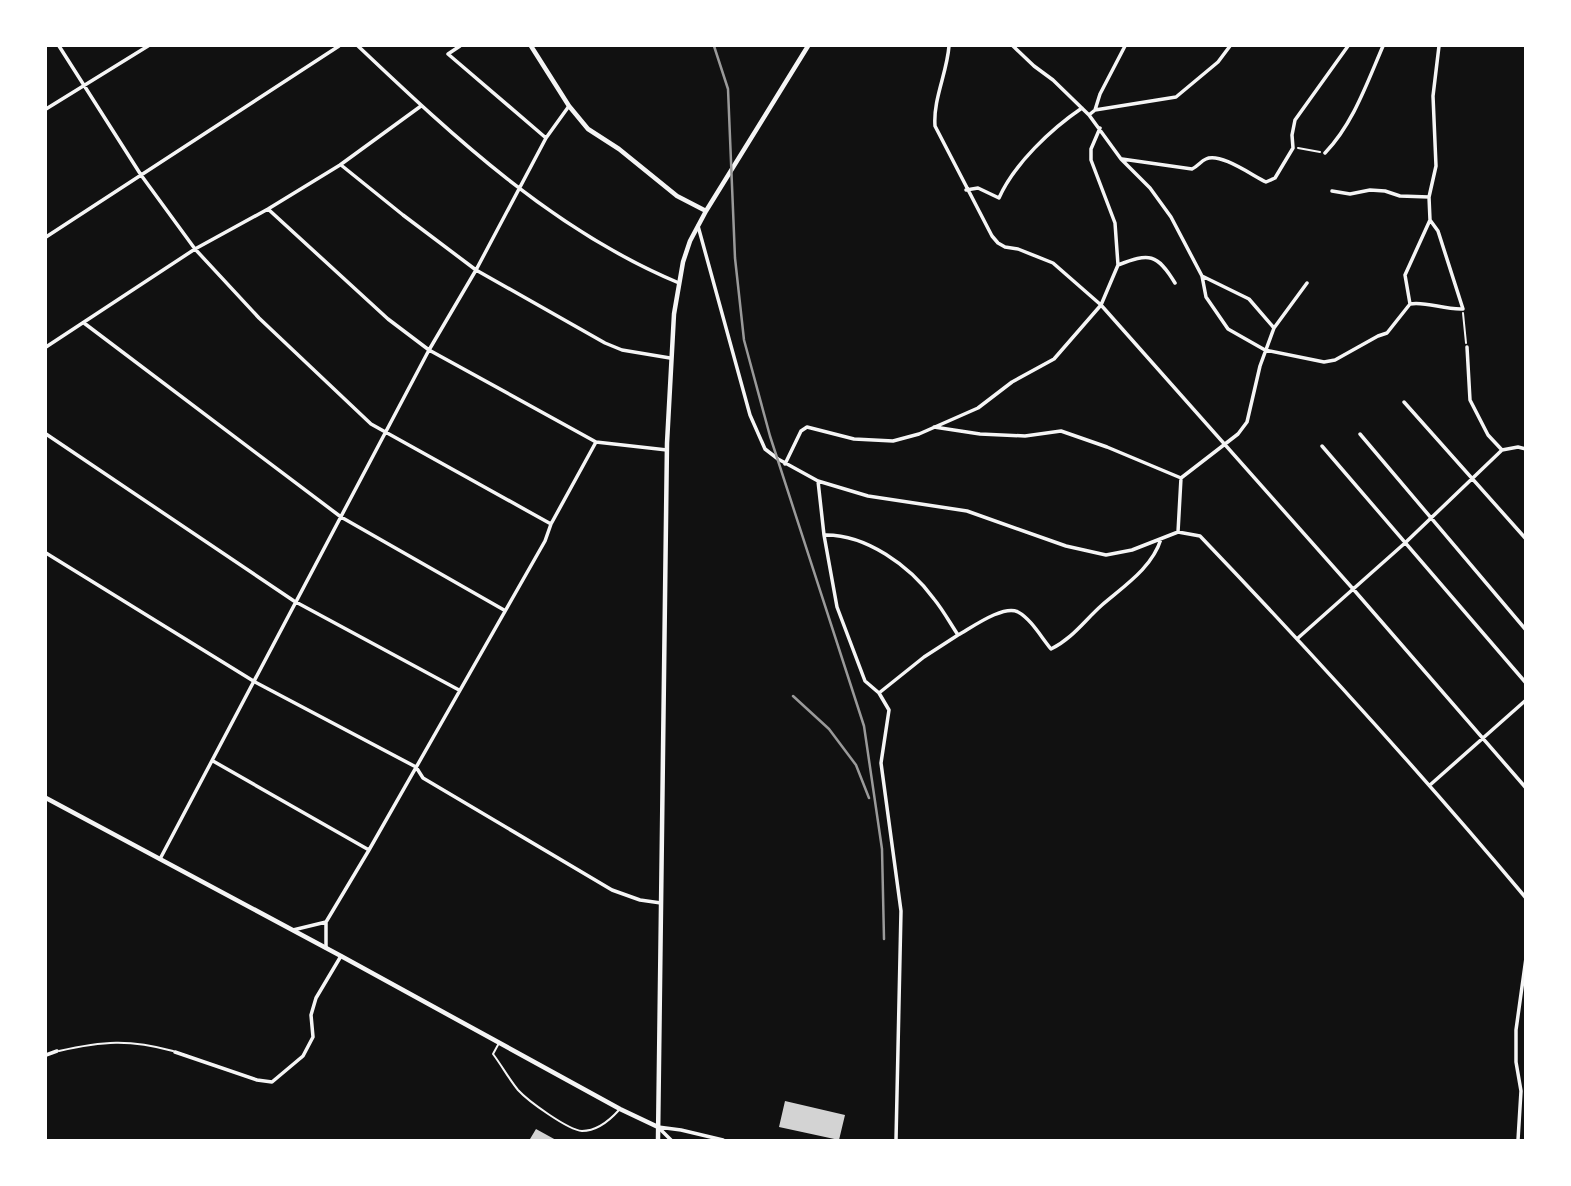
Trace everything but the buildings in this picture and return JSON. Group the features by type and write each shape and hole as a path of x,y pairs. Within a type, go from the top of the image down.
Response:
{"street":[{"path":"60,46 141,174 195,249 268,327 371,424 551,524"},
{"path":"46,109 148,46"},
{"path":"46,236 339,46"},
{"path":"358,46 421,106 519,190 624,257 679,283"},
{"path":"460,46 448,54 546,138"},
{"path":"531,46 569,106 588,129 619,149 677,196 706,211"},
{"path":"658,1140 667,450 670,358 679,283 683,262 706,211 808,46"},
{"path":"948,46 948,61 934,113 935,126 967,190 998,243 1053,263 1101,305 1226,444 1525,788"},
{"path":"1013,46 1089,115 1121,159 1150,188 1171,217 1202,276 1206,297 1228,329 1265,351 1324,362 1335,360 1378,336 1387,334 1410,304 1421,302 1448,310 1463,309 1438,231 1430,220"},
{"path":"1095,110 1100,94 1125,46"},
{"path":"1089,115 1095,110 1176,97 1218,62 1230,46"},
{"path":"1121,159 1192,169 1205,159 1213,157 1232,163 1266,182 1275,178 1293,148 1295,120 1348,46"},
{"path":"1325,153 1339,138 1351,117 1383,46"},
{"path":"1410,304 1405,275 1430,220 1429,197 1436,166 1433,96 1439,46"},
{"path":"46,347 195,249 268,209 340,164 421,106"},
{"path":"160,859 385,431 476,270 546,138 569,106"},
{"path":"967,190 978,188 999,198 1007,181 1061,122 1082,108"},
{"path":"785,464 801,431 807,427 854,439 892,441 919,435 978,408 1012,382 1054,359 1101,305 1118,265 1115,223 1091,160 1091,149 1100,128"},
{"path":"340,164 402,215 476,270 605,343 621,350 670,358"},
{"path":"1332,191 1350,194 1370,190 1400,196 1429,197"},
{"path":"268,209 388,318 429,350 596,442 667,450"},
{"path":"698,226 750,415 765,449 785,464 818,481 868,496 967,511 1066,546 1106,555 1132,550 1178,532 1200,536 1298,638 1430,785 1525,898"},
{"path":"1118,265 1142,256 1150,256 1168,270 1175,283"},
{"path":"1202,276 1249,299 1274,328"},
{"path":"1178,532 1181,478 1238,434 1247,422 1265,351 1274,328 1307,283"},
{"path":"84,323 341,517 504,610"},
{"path":"1466,347 1471,400 1488,435 1502,450"},
{"path":"1404,402 1525,539"},
{"path":"934,427 980,434 1025,436 1061,431 1181,478"},
{"path":"46,434 294,601 459,690"},
{"path":"1360,434 1525,630"},
{"path":"326,948 326,922 545,541 551,524 596,442"},
{"path":"1322,446 1525,683"},
{"path":"1298,638 1405,543 1502,450 1518,447 1525,449"},
{"path":"818,481 824,535 837,607 864,681 879,693 890,710 881,763 901,911 897,1140"},
{"path":"824,535 840,534 860,541 889,558 934,598 958,635"},
{"path":"879,693 924,657 958,635 1000,612 1011,609 1023,615 1051,649 1120,592 1152,559 1161,539"},
{"path":"46,553 255,682 416,767 423,778 612,890 640,900 661,903"},
{"path":"1430,785 1525,700"},
{"path":"212,761 369,850"},
{"path":"46,797 620,1109 658,1127 723,1140"},
{"path":"293,930 326,922"},
{"path":"175,1052 257,1080 272,1082 303,1055 313,1037 311,1014 316,999 341,956"},
{"path":"1518,1140 1521,1090 1516,1062 1516,1030 1525,958"},
{"path":"46,1055 57,1051"},
{"path":"658,1127 671,1140"}],"lane":[{"path":"57,1051 101,1042 144,1043 175,1052"},
{"path":"499,1042 494,1054 519,1091 562,1123 582,1131 609,1121 620,1109"}],"path":[{"path":"1293,148 1325,153"},
{"path":"1463,309 1466,347"}],"railway":[{"path":"714,46 728,89 735,258 744,340 770,436 864,726 882,849 884,939"},
{"path":"793,696 829,729 856,765 869,798"}]}
